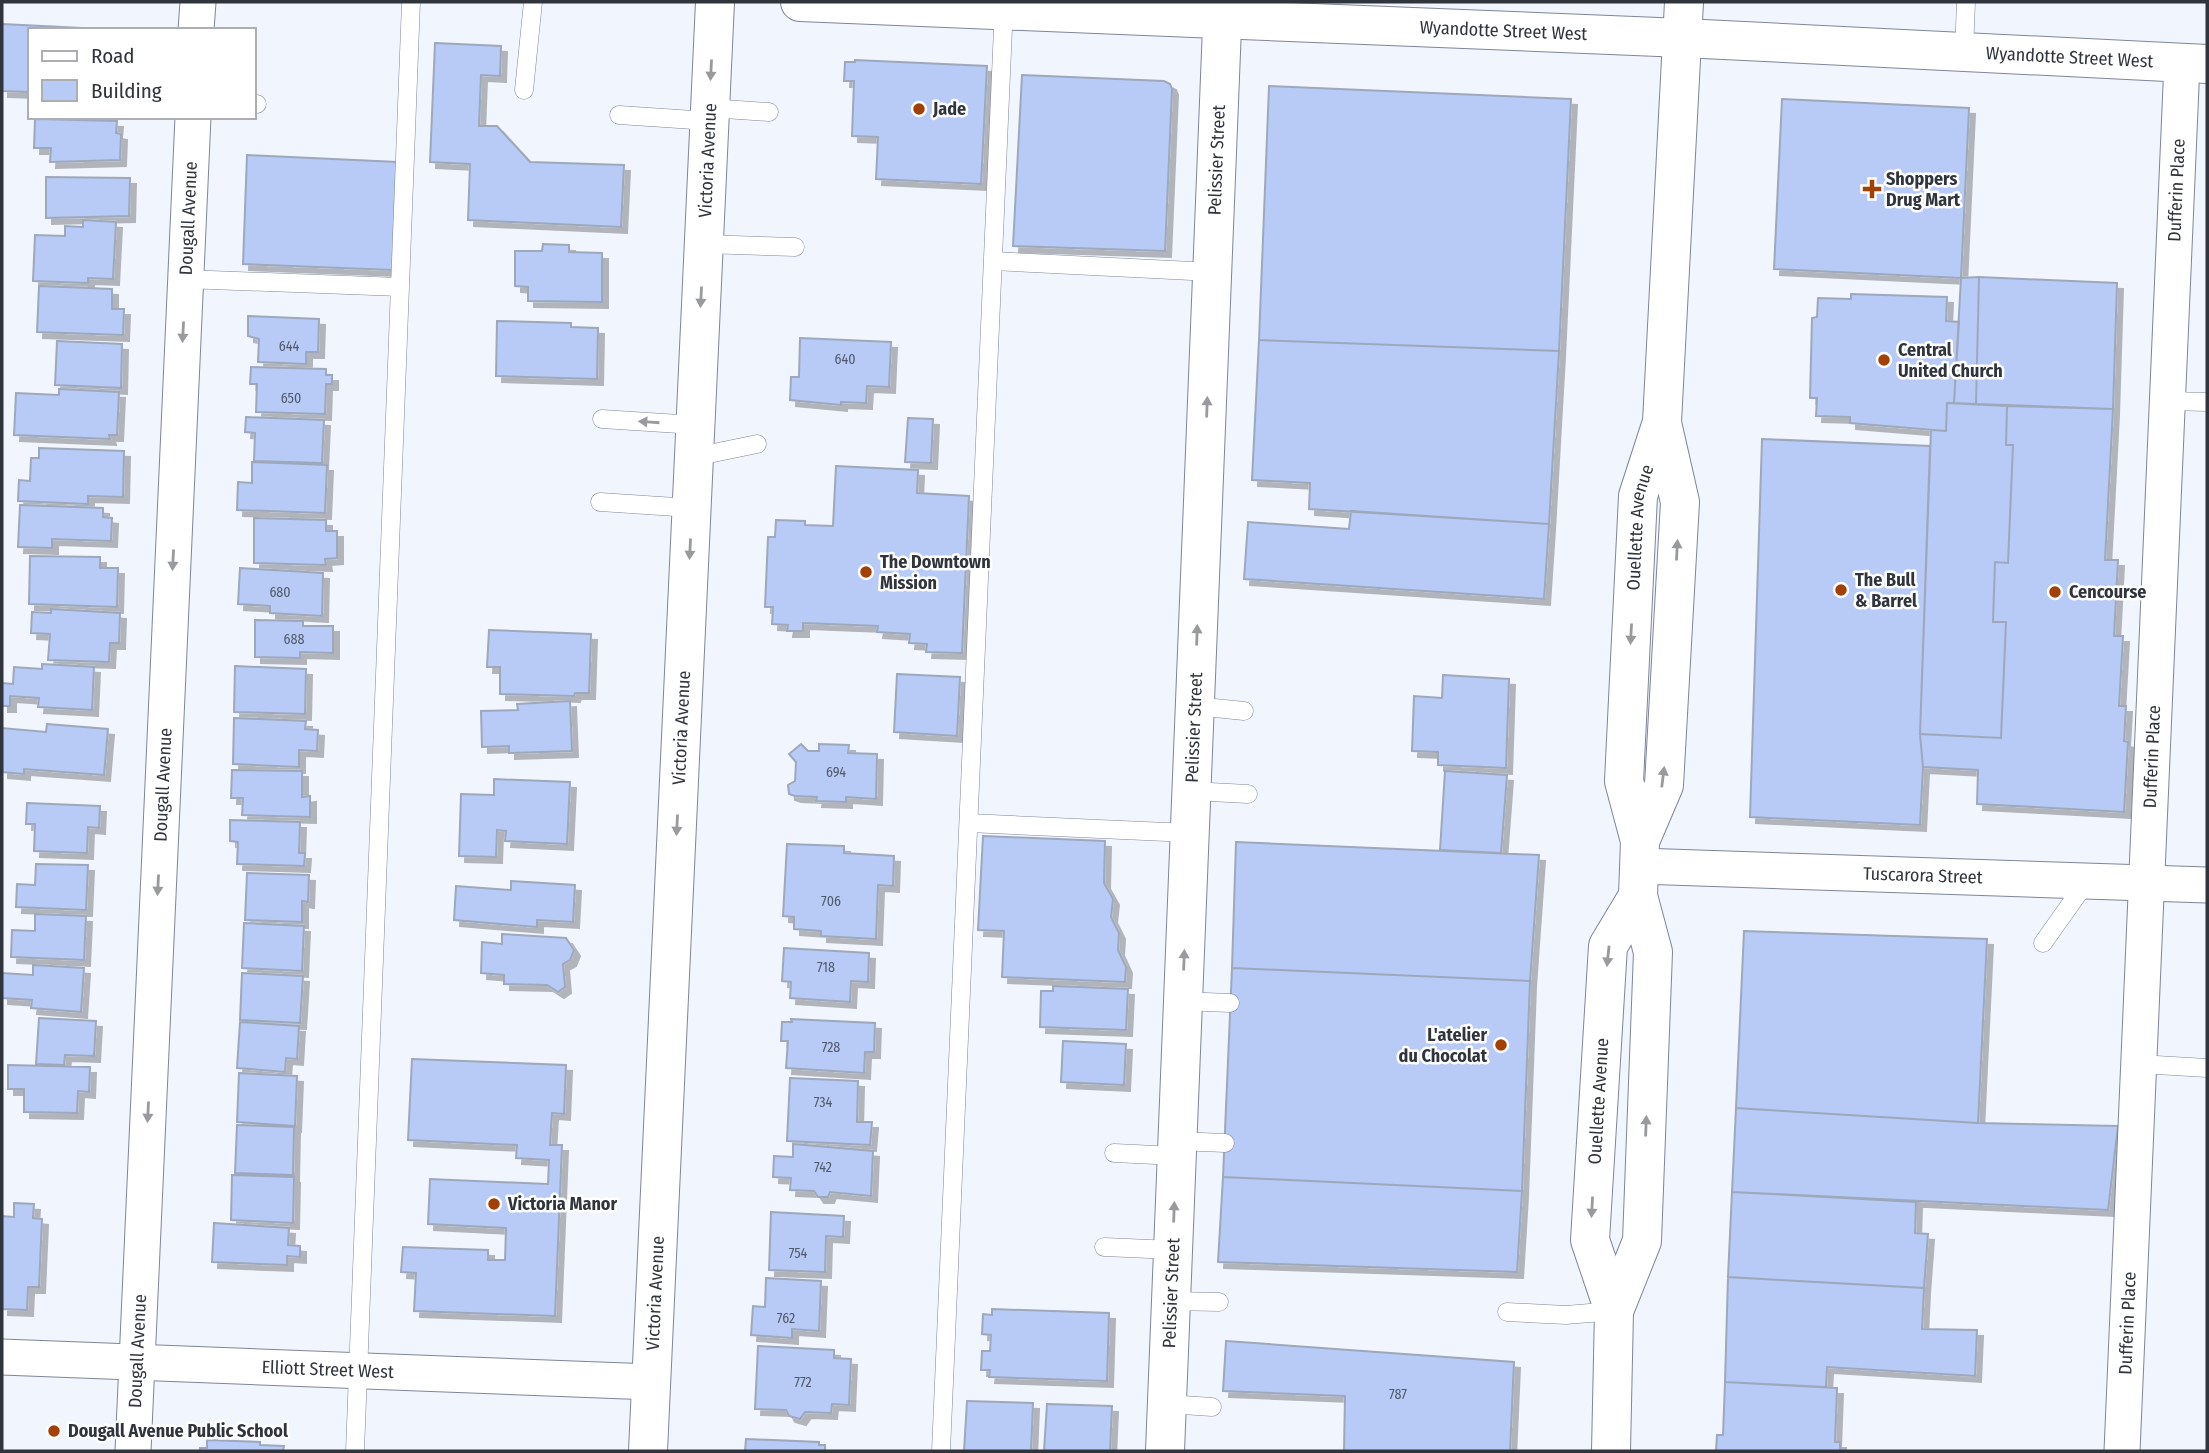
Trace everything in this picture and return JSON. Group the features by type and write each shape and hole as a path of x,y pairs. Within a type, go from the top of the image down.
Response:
{"main road":[{"name":"Victoria Avenue","path":"649,1451 715,2"},
{"name":"Wyandotte Street West","path":"800,2 1683,20 1964,52 2194,63"},
{"name":"Pelissier Street","path":"1165,1451 1222,10"},
{"name":"Ouellette Avenue","path":"1611,1451 1614,1311 1590,1240 1608,946 1639,868 1664,785 1680,502 1662,422 1683,20"},
{"name":"Ouellette Avenue","path":"1614,1311 1642,1241 1653,952 1639,868"}],"street":[{"path":"196,28 198,2"},
{"name":"Dufferin Place","path":"2122,1451 2168,401 2194,63"},
{"name":"Dougall Avenue","path":"132,1451 193,119"},
{"name":"Tuscarora Street","path":"1639,868 2207,885"},
{"name":"Elliott Street West","path":"2,1357 652,1382"}],"lane":[{"path":"355,1451 411,2"},
{"path":"523,90 533,2"},
{"path":"1964,52 1966,2"},
{"path":"941,1451 1004,6"},
{"path":"619,115 769,112"},
{"path":"704,244 795,247"},
{"path":"993,261 1212,272"},
{"path":"185,279 400,287"},
{"path":"2168,401 2207,402"},
{"path":"602,419 694,441 757,444"},
{"path":"600,502 691,508"},
{"path":"1195,706 1244,711"},
{"path":"1191,791 1248,794"},
{"path":"969,823 1189,833"},
{"path":"2043,943 2087,881"},
{"path":"1182,1001 1230,1003"},
{"path":"2139,1064 2207,1068"},
{"path":"1114,1153 1224,1143"},
{"path":"1104,1247 1173,1250"},
{"path":"1171,1301 1219,1302"},
{"path":"1507,1312 1566,1315 1614,1311"},
{"path":"1167,1404 1212,1407"}],"building":[{"path":"2,24 83,28 28,28 28,92 2,91"},
{"path":"435,43 501,46 500,76 481,75 479,126 497,126 530,162 624,165 621,227 468,220 470,164 430,162"},
{"name":"Jade","path":"855,60 987,66 981,184 876,179 878,137 852,136 854,81 844,81 845,62"},
{"path":"1022,75 1164,81 1170,84 1172,89 1165,251 1013,246"},
{"path":"1269,86 1571,99 1559,351 1259,340"},
{"name":"Shoppers Drug Mart","path":"1782,99 1969,108 1961,278 1774,269"},
{"path":"35,119 117,121 116,133 121,134 120,160 50,162 51,148 34,148"},
{"path":"247,155 397,162 393,270 243,264"},
{"path":"46,177 130,178 129,216 46,218"},
{"path":"83,220 116,222 113,279 88,278 88,283 33,281 35,235 65,236 65,226 83,227"},
{"path":"543,244 569,245 569,252 602,253 602,302 528,301 528,287 515,286 515,251 542,251"},
{"path":"1979,277 2117,283 2113,409 1976,404"},
{"path":"1979,277 1976,404 1954,403 1961,278"},
{"path":"39,286 112,289 112,309 124,309 123,335 37,332"},
{"name":"Central United Church","path":"1851,294 1947,297 1946,321 1959,322 1954,403 1947,403 1946,431 1850,423 1850,417 1816,416 1817,398 1810,398 1812,318 1817,317 1818,298 1851,299"},
{"path":"248,316 319,319 318,352 306,352 306,364 258,362 259,339 248,336"},
{"path":"497,321 571,323 571,327 598,328 597,379 496,376"},
{"path":"800,338 891,342 889,387 867,386 866,403 841,402 841,405 790,400 791,377 799,377"},
{"path":"1259,340 1559,351 1549,524 1309,509 1310,483 1252,480"},
{"path":"57,341 122,344 121,388 55,385"},
{"path":"251,367 326,369 326,375 332,375 332,384 326,384 325,414 256,412 257,384 250,384"},
{"path":"59,389 119,392 117,435 109,435 110,439 14,435 16,393 59,395"},
{"path":"1947,403 2007,406 2006,445 2013,445 2008,563 1995,562 1993,622 2006,622 2001,738 1920,734 1931,430 1946,431"},
{"name":"Cencourse","path":"2007,406 2113,409 2105,560 2118,560 2114,636 2123,636 2119,706 2126,706 2124,741 2128,742 2124,812 1977,804 1978,770 1923,767 1920,734 2001,738 2006,622 1993,622 1995,562 2008,563 2013,445 2006,445"},
{"path":"246,417 324,420 322,463 254,461 255,433 245,432"},
{"path":"908,418 933,419 931,463 905,462"},
{"name":"The Bull & Barrel","path":"1762,439 1930,446 1920,734 1923,767 1920,825 1750,817"},
{"path":"39,448 124,451 123,497 88,496 88,504 18,501 19,480 30,481 31,458 39,458"},
{"path":"252,462 327,465 325,513 237,510 238,482 252,483"},
{"name":"The Downtown Mission","path":"836,466 918,470 917,493 969,496 962,653 926,652 927,644 909,643 910,634 877,632 878,626 803,623 803,631 787,631 788,625 772,624 773,607 765,607 768,537 775,537 776,520 833,526"},
{"path":"20,505 103,508 103,517 112,518 111,541 52,539 52,548 18,547"},
{"path":"1351,511 1549,524 1544,599 1244,579 1248,522 1349,529"},
{"path":"254,518 326,520 326,531 337,531 337,558 325,559 326,565 254,563"},
{"path":"30,556 100,557 100,568 118,568 117,607 29,604"},
{"path":"240,568 323,573 322,616 270,613 270,606 238,604"},
{"path":"51,609 120,613 119,643 110,643 109,662 48,660 50,634 31,633 32,612 51,613"},
{"path":"255,620 303,621 303,626 333,626 333,653 300,652 300,658 255,657"},
{"path":"489,630 591,634 589,693 575,693 574,696 500,694 500,667 487,667"},
{"path":"42,664 94,667 92,710 38,707 39,698 10,696 10,706 2,706 2,683 13,684 14,667 42,669"},
{"path":"235,666 306,669 305,714 234,712"},
{"path":"897,674 960,677 957,736 894,732"},
{"path":"1443,675 1509,679 1506,768 1438,765 1438,752 1412,751 1414,696 1442,698"},
{"path":"570,701 572,751 509,753 509,746 482,747 481,711 518,710 517,704"},
{"path":"234,718 306,721 305,729 318,730 317,751 299,750 299,767 233,764"},
{"path":"47,724 108,729 104,775 24,769 24,774 2,772 2,728 46,732"},
{"path":"801,744 808,751 819,751 819,744 849,745 848,753 877,754 876,799 846,797 846,802 816,801 817,797 789,794 788,785 795,781 796,762 789,754"},
{"path":"232,770 302,771 302,797 310,796 310,817 242,815 243,798 231,798"},
{"path":"1445,771 1507,775 1501,853 1440,850"},
{"path":"494,779 570,782 567,844 505,841 506,831 497,830 496,857 459,856 461,794 494,795"},
{"path":"27,803 100,806 99,828 88,827 87,853 34,851 35,824 26,824"},
{"path":"230,820 300,822 299,853 305,853 304,866 237,864 238,842 230,841"},
{"path":"983,836 1105,841 1104,883 1113,899 1111,917 1119,933 1118,950 1126,967 1125,982 1002,977 1004,931 978,930"},
{"path":"1236,842 1539,855 1530,981 1232,968"},
{"path":"787,844 844,846 844,853 894,856 893,886 878,885 876,939 821,936 821,931 794,929 794,917 783,916"},
{"path":"36,864 88,865 86,910 16,907 17,884 35,885"},
{"path":"247,873 309,875 308,902 302,901 302,922 245,920"},
{"path":"511,881 575,885 573,922 537,920 537,927 454,920 456,886 511,890"},
{"path":"35,914 86,916 84,960 11,957 12,930 35,931"},
{"path":"244,923 304,926 302,971 242,968"},
{"path":"1744,931 1987,939 1978,1123 1736,1108"},
{"path":"502,934 566,938 574,950 570,960 563,964 565,987 558,992 547,985 504,984 504,975 481,973 482,942 502,944"},
{"path":"784,948 869,953 868,982 851,981 850,1002 790,998 791,982 782,981"},
{"path":"33,965 84,968 81,1012 31,1008 32,1000 2,998 2,973 33,975"},
{"path":"1232,968 1530,981 1522,1191 1223,1177"},
{"path":"242,973 303,976 300,1023 240,1020"},
{"path":"1053,986 1128,989 1126,1030 1040,1027 1041,991 1053,991"},
{"path":"39,1018 96,1021 94,1056 65,1055 64,1065 36,1064"},
{"path":"791,1019 875,1023 874,1052 865,1052 864,1073 786,1068 788,1041 781,1041 782,1022 792,1022"},
{"path":"240,1022 299,1026 297,1059 286,1058 285,1072 237,1068"},
{"path":"1063,1041 1126,1044 1124,1085 1061,1082"},
{"name":"Victoria Manor","path":"412,1059 566,1065 564,1114 552,1113 550,1145 562,1145 555,1316 414,1311 416,1273 401,1272 403,1247 488,1250 488,1260 505,1260 506,1228 428,1224 430,1179 548,1184 549,1160 516,1158 517,1145 408,1140"},
{"path":"8,1065 90,1067 89,1092 78,1091 77,1113 24,1112 24,1089 8,1089"},
{"path":"239,1073 297,1076 295,1126 237,1122"},
{"path":"790,1078 858,1081 857,1122 872,1122 870,1145 787,1141"},
{"path":"1736,1108 1978,1123 2118,1126 2108,1210 1732,1192"},
{"path":"237,1125 294,1127 293,1175 235,1173"},
{"path":"793,1144 873,1151 871,1196 830,1192 828,1197 818,1197 814,1191 790,1190 791,1178 773,1177 774,1156 793,1157"},
{"path":"232,1175 294,1177 293,1223 231,1220"},
{"path":"1223,1177 1522,1191 1517,1272 1218,1262"},
{"path":"1732,1192 1916,1202 1915,1233 1928,1234 1924,1288 1728,1277"},
{"path":"14,1203 34,1204 33,1218 42,1219 39,1287 28,1287 27,1310 2,1309 2,1216 14,1217"},
{"path":"771,1212 844,1216 843,1237 826,1236 825,1272 769,1270"},
{"path":"214,1223 289,1228 288,1245 300,1246 300,1257 287,1256 287,1265 212,1262"},
{"path":"1728,1277 1924,1288 1922,1329 1977,1330 1975,1376 1827,1367 1826,1387 1725,1382"},
{"path":"766,1278 821,1281 819,1331 792,1329 792,1338 751,1335 753,1306 765,1307"},
{"path":"992,1309 1109,1313 1107,1381 989,1377 990,1370 981,1370 982,1351 990,1351 991,1335 982,1334 983,1314 992,1315"},
{"path":"1226,1341 1514,1362 1510,1451 1344,1451 1345,1396 1223,1391"},
{"path":"758,1346 834,1350 834,1358 851,1359 849,1405 832,1404 831,1413 805,1412 800,1419 789,1416 786,1410 755,1409"},
{"path":"1725,1382 1837,1388 1835,1442 1840,1442 1840,1451 1716,1451 1717,1435 1723,1435"},
{"path":"967,1401 1033,1403 1031,1451 964,1451"},
{"path":"1047,1404 1112,1406 1110,1451 1044,1451"},
{"path":"746,1439 819,1442 819,1445 825,1445 825,1451 745,1451"},
{"path":"207,1440 260,1442 260,1445 284,1446 283,1451 200,1451 200,1448 207,1448"}],"place":[{"name":"Jade","path":"919,109"},
{"name":"Shoppers Drug Mart","path":"1872,189"},
{"name":"Central United Church","path":"1884,360"},
{"name":"The Downtown Mission","path":"866,572"},
{"name":"The Bull & Barrel","path":"1841,590"},
{"name":"Cencourse","path":"2055,592"},
{"name":"L'atelier du Chocolat","path":"1501,1045"},
{"name":"Victoria Manor","path":"494,1204"},
{"name":"Dougall Avenue Public School","path":"54,1431"}]}
